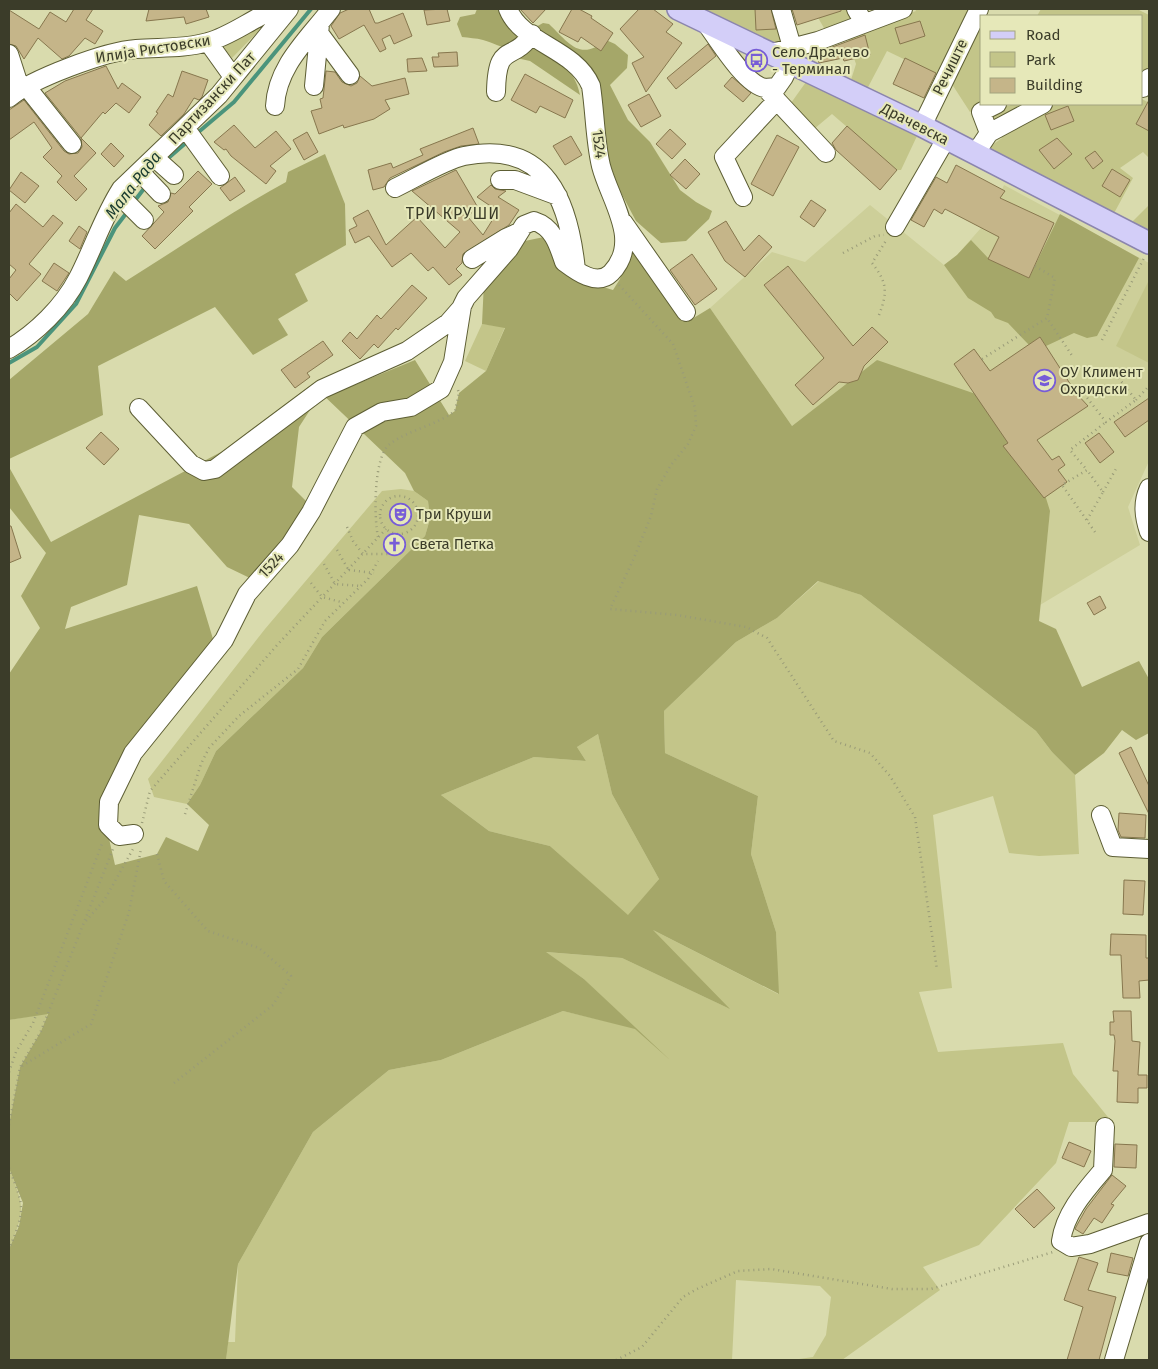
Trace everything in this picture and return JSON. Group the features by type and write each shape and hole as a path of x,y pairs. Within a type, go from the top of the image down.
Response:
{"main road":[{"name":"Драчевска","path":"678,9 772,52 791,54 1147,250"}],"street":[{"name":"Илија Ристовски","path":"18,91 93,58 135,49 170,49 208,42 262,15 269,9"},
{"name":"Партизански Пат","path":"9,349 40,326 62,303 163,165 190,135 289,9"},
{"path":"275,106 276,92 286,65 319,28 331,9"},
{"name":"1524","path":"508,9 511,18 574,62 586,74 591,86 601,166 620,218 625,239 624,256 610,274"},
{"path":"743,197 724,158 784,78 791,54 782,9"},
{"path":"791,54 818,41 860,16 903,9"},
{"name":"Речиште","path":"922,126 979,9"},
{"path":"705,21 732,60 756,84 771,94 826,153"},
{"path":"319,28 350,75"},
{"path":"314,86 319,28"},
{"path":"496,92 499,62 506,54 523,45 532,34"},
{"path":"208,42 234,77"},
{"path":"9,54 18,91 72,144"},
{"path":"989,133 981,112 994,105"},
{"path":"975,154 989,133 1041,105"},
{"path":"190,135 220,176"},
{"path":"896,227 946,139"},
{"path":"394,188 462,156 485,153 516,155 537,168 558,196 573,243 576,270"},
{"path":"500,180 515,180 558,196"},
{"path":"620,218 686,312"},
{"path":"472,259 506,238 520,232 524,225 534,221 547,227 556,240 564,262 589,277 600,278 610,274"},
{"name":"1524","path":"139,408 191,464 204,471 215,469 322,389 407,351 448,323 475,286 510,249 520,232"},
{"name":"1524","path":"127,838 109,802 133,753 151,728 220,646 247,594 290,545 311,512 354,427 382,412 411,407 429,398 440,389 450,372 456,349 462,306"},
{"path":"1149,488 1144,506 1145,521 1149,532"},
{"path":"1101,815 1112,847 1149,849"},
{"path":"1105,1127 1103,1170 1081,1194 1063,1228 1061,1241 1071,1247 1090,1244 1149,1223"},
{"path":"1114,1360 1149,1243"}],"path":[{"path":"843,253 875,236 890,234 872,263 883,277 886,287 879,315"},
{"path":"1102,340 1147,250"},
{"path":"1034,266 1055,278 1047,318 1074,357"},
{"path":"610,274 631,300 673,344 695,408 696,426 688,444 671,465 657,489 651,516 610,610 694,618 746,627 767,638 834,740 870,754 890,776 915,817 937,970"},
{"path":"982,359 1047,318"},
{"path":"1113,371 1136,400"},
{"path":"378,538 377,478 380,461 388,444 444,420 455,411 459,393 450,372"},
{"path":"1104,492 1070,450 1136,400 1149,386"},
{"path":"1081,390 1106,422"},
{"path":"1087,520 1117,467"},
{"path":"1087,470 1062,485 1095,532"},
{"path":"399,496 414,503 418,512 414,527 405,533 399,534 386,529 380,514 386,501 399,496"},
{"path":"347,527 353,541 363,554"},
{"path":"9,1072 16,1052 33,1022 56,957 97,859 127,838 143,821 150,791 278,644 386,529"},
{"path":"337,550 348,569"},
{"path":"363,554 390,554"},
{"path":"186,814 201,764 209,748 239,716 298,670 325,621 368,579 378,561"},
{"path":"324,564 335,584"},
{"path":"348,569 374,573"},
{"path":"311,582 322,597 341,602"},
{"path":"335,584 360,586"},
{"path":"9,1125 20,1067 41,1031 84,924 127,838"},
{"path":"84,924 105,899 127,838"},
{"path":"20,1067 91,1024 129,912 127,838"},
{"path":"157,854 164,881 208,930 258,948 291,976 273,1006 174,1083"},
{"path":"9,1168 23,1203 19,1226 9,1248"},
{"path":"616,1360 642,1347 683,1297 738,1270 771,1269 892,1289 931,1290 1071,1247"}],"shaded area":[{"path":"477,9 503,9 524,42 507,48 480,39 462,37 457,24 460,17 475,14"},
{"path":"543,23 549,24 569,43 582,50 597,46 606,40 615,44 628,55 627,68 610,85 628,120 650,142 680,190 712,211 709,219 686,241 661,243 636,221 619,189 603,144 598,103 537,31 536,27"},
{"path":"529,44 554,58 568,70 577,85 580,95 530,61 512,57"},
{"path":"325,154 345,204 346,245 295,274 308,301 278,319 288,335 253,355 215,307 98,366 103,415 9,459 9,380 88,314 114,271 126,281 286,182 288,172"},
{"name":"ОУ Климент Охридски","path":"1004,185 1149,263 1149,461 1128,507 1140,545 1040,605 1050,511 877,360 792,426 710,308 772,252 805,262 870,205 944,265 957,255 989,219"},
{"path":"1060,214 1139,258 1097,336 1087,338 1074,333 1046,346 1040,337 1029,345 1008,323 995,318 991,312 968,298 944,265 971,240 989,259 1029,278"},
{"path":"544,237 590,283 613,290 620,279 631,240 640,263 687,322 710,308 792,426 877,360 999,402 1031,450 1050,511 1039,621 1056,629 1082,687 1139,661 1149,679 1149,733 1136,740 1122,730 1104,753 1075,775 1052,752 1036,731 861,595 818,581 777,618 736,642 664,711 665,753 758,796 751,854 776,932 779,994 653,930 730,1009 622,958 546,952 584,979 670,1060 635,1029 563,1011 441,1060 389,1070 313,1132 238,1264 226,1360 9,1360 9,1249 19,1226 23,1203 9,1168 9,1125 20,1067 41,1031 48,1014 9,1020 9,674 40,628 21,596 46,553 9,507 9,467 51,542 221,452 316,381 347,388 415,360 449,415 455,411 459,393 486,371 505,328 482,324 484,282 520,242","holes":["321,393 405,473 414,491 428,501 430,519 425,536 322,637 303,668 216,751 200,785 187,804 209,825 198,851 166,837 157,854 115,865 102,808 125,748 213,639 197,586 65,629 71,607 127,585 139,515 189,524 227,567 254,580 312,507 292,487 299,427","598,734 612,794 659,879 628,915 550,846 489,831 441,795 534,757 586,761 577,747"]}],"green space":[{"path":"269,9 280,9 232,58 224,48 228,41"},
{"path":"695,9 781,9 783,45 769,44"},
{"path":"813,9 855,9 860,19 823,33 824,28"},
{"path":"915,9 972,9 937,75 887,51 866,91 850,83 856,64 846,35 916,11"},
{"path":"1041,9 1137,9 1149,15 1149,73 1143,83 1143,15 1038,15"},
{"path":"980,23 980,104 970,112 948,78"},
{"path":"806,82 917,136 901,170 897,170 832,114 808,134 786,110"},
{"path":"1143,100 1149,103 1149,158 1143,152 1120,168 1133,178 1112,217 984,151 1002,138 987,114 1001,105 1143,105"},
{"path":"1149,205 1149,237 1129,225"},
{"path":"1149,280 1149,363 1116,346"},
{"path":"482,324 505,327 486,371 465,361"},
{"path":"401,489 414,491 428,501 430,519 425,536 322,637 303,668 216,751 200,785 187,804 154,797 148,779 265,629 382,491"},
{"path":"819,581 861,595 1036,731 1052,752 1075,775 1079,854 1039,856 1009,853 993,796 933,815 952,988 919,992 938,1052 1063,1043 1073,1074 1112,1122 1069,1122 1056,1163 979,1245 923,1267 940,1290 842,1360 792,1360 813,1357 826,1335 831,1297 820,1286 736,1280 732,1360 226,1360 228,1342 235,1342 238,1264 313,1132 389,1070 441,1060 563,1011 635,1028 584,979 545,952 622,958 728,1008 651,929 778,994 776,932 751,854 758,796 665,753 664,711 736,642 777,618"},
{"path":"598,734 612,794 659,879 628,916 550,846 489,831 441,795 534,757 586,761 577,747"},
{"path":"48,1013 41,1031 20,1067 9,1125 9,1020"},
{"path":"9,1168 18,1191 21,1208 18,1225 9,1249"}],"building":[{"path":"74,9 93,9 86,20 103,31 95,44 85,38 69,56 62,59 38,38 24,59 16,46 9,44 9,10 39,29 50,12 66,22"},
{"path":"149,9 206,9 209,17 186,24 184,17 146,21"},
{"path":"349,9 369,9 375,23 403,13 412,36 394,44 390,35 382,39 386,49 380,52 364,25 339,39 331,26 340,13"},
{"path":"447,9 450,21 427,25 424,10"},
{"path":"520,9 546,9 533,23"},
{"path":"572,9 579,9 592,16 591,18 613,33 601,51 581,37 578,42 559,32"},
{"path":"639,9 653,9 673,24 666,32 682,43 646,92 632,63 644,57 620,29"},
{"path":"755,9 771,9 776,29 756,30"},
{"path":"792,9 841,9 841,11 797,25"},
{"path":"920,21 925,36 900,44 895,28"},
{"path":"865,35 870,55 844,61 843,58 819,63 816,53"},
{"path":"708,44 716,56 676,89 667,78"},
{"path":"457,52 458,66 434,67 432,57 439,57 438,53"},
{"path":"422,58 427,71 408,72 407,59"},
{"path":"905,58 936,73 924,98 893,84"},
{"path":"106,66 118,89 122,83 141,97 129,113 116,103 105,114 103,112 81,138 45,93 65,81"},
{"path":"182,71 208,80 202,97 199,100 194,98 184,114 161,136 149,125 168,94 173,97"},
{"path":"326,71 335,72 342,82 351,86 357,83 360,76 372,86 405,78 409,94 385,100 390,109 374,119 344,128 343,125 319,134 311,111 322,108 320,99 323,98"},
{"path":"525,74 573,100 565,118 540,106 536,113 511,100"},
{"path":"732,77 751,93 743,102 724,86"},
{"path":"649,94 661,116 641,127 628,105"},
{"path":"24,100 64,151 69,154 78,153 82,147 81,138 96,153 74,176 87,189 76,201 57,182 62,176 43,157 52,148 34,122 9,140 9,110"},
{"path":"1149,100 1149,131 1136,124"},
{"path":"1068,106 1074,121 1051,130 1045,115"},
{"path":"234,125 255,148 276,131 291,149 270,166 276,171 266,184 231,156 226,149 224,150 214,142"},
{"path":"847,126 897,170 880,190 836,150 832,143"},
{"path":"473,128 479,144 461,146 444,152 390,178 384,187 373,190 368,170 391,163 393,168 423,155 420,149"},
{"path":"670,129 686,144 672,159 656,144"},
{"path":"307,132 318,152 304,160 293,140"},
{"path":"777,135 799,147 773,196 751,184"},
{"path":"571,136 582,155 565,165 553,146"},
{"path":"1057,138 1072,154 1054,169 1039,150"},
{"path":"111,143 124,156 114,167 101,154"},
{"path":"1095,151 1103,161 1093,169 1085,158"},
{"path":"685,159 700,174 686,189 670,175"},
{"path":"956,165 1005,191 1000,198 1054,223 1029,278 988,259 999,237 945,209 942,214 934,209 924,227 911,220 936,177 947,183"},
{"path":"1112,169 1130,180 1120,197 1102,186"},
{"path":"456,170 477,206 468,217 483,235 498,211 477,197 491,185 495,189 506,191 498,197 519,210 509,225 463,254 462,263 456,269 462,275 449,285 433,267 428,271 411,253 392,267 369,236 355,243 349,230 357,226 353,218 368,210 386,245 417,217 445,248 460,232 412,191"},
{"path":"198,171 212,184 189,207 193,211 155,249 142,236 164,212 158,206 168,202 171,193 175,194"},
{"path":"21,172 39,186 25,203 9,190"},
{"path":"235,177 245,191 230,201 220,188"},
{"path":"811,200 826,210 814,227 800,217"},
{"path":"16,204 43,227 53,215 63,223 29,264 41,274 17,301 9,293 9,279 16,270 9,264 9,213"},
{"path":"726,221 744,251 759,235 772,247 745,277 725,261 708,232"},
{"path":"79,226 87,232 80,249 69,241"},
{"path":"692,254 717,289 695,305 670,270"},
{"path":"54,263 69,273 57,291 42,281"},
{"path":"788,266 853,346 872,327 888,342 864,366 858,380 848,383 839,382 813,405 795,385 824,358 764,285"},
{"path":"412,285 427,298 398,330 396,328 378,348 374,344 360,359 342,341 350,332 357,339 377,315 381,319"},
{"path":"1040,337 1076,393 1088,406 1037,440 1052,460 1059,456 1065,465 1058,470 1067,482 1044,498 1003,446 1008,443 954,364 974,349 990,371"},
{"path":"323,341 333,355 307,373 310,377 295,388 281,370"},
{"path":"1149,398 1149,420 1125,437 1114,422"},
{"path":"101,432 119,449 104,465 86,448"},
{"path":"1099,433 1114,452 1100,463 1085,443"},
{"path":"9,526 11,526 21,558 9,563"},
{"name":"Света Петка","path":"398,535 406,543 399,550 390,541"},
{"path":"1100,596 1106,608 1094,615 1087,603"},
{"path":"1131,747 1149,786 1149,814 1119,753"},
{"path":"1119,813 1146,815 1145,838 1121,837 1118,830"},
{"path":"1124,880 1145,881 1143,915 1123,914"},
{"path":"1111,934 1146,935 1146,958 1149,958 1149,980 1139,981 1140,998 1123,998 1121,955 1110,955"},
{"path":"1113,1011 1131,1011 1132,1041 1140,1042 1138,1075 1147,1075 1147,1088 1138,1088 1138,1103 1117,1102 1118,1071 1113,1071 1115,1041 1114,1035 1110,1035 1110,1022 1114,1022"},
{"path":"1069,1142 1091,1151 1084,1167 1062,1158"},
{"path":"1115,1144 1137,1145 1136,1168 1114,1167"},
{"path":"1112,1175 1126,1186 1111,1204 1114,1205 1102,1223 1094,1218 1083,1234 1075,1229 1086,1209"},
{"path":"1037,1189 1055,1208 1034,1228 1015,1209"},
{"path":"1111,1253 1133,1258 1128,1276 1107,1272"},
{"path":"1079,1257 1098,1263 1088,1290 1116,1297 1099,1360 1067,1360 1083,1307 1064,1300"}],"waterway":[{"name":"Мала Рада","path":"195,135 234,102 311,9"},
{"name":"Мала Рада","path":"165,161 188,141"},
{"name":"Мала Рада","path":"133,203 146,186"},
{"name":"Мала Рада","path":"9,363 37,347 76,304 115,228 128,211"}],"place":[{"name":"Село Драчево - Терминал","path":"756,61"},
{"name":"ОУ Климент Охридски","path":"1044,381"},
{"name":"Три Круши","path":"400,514"},
{"name":"Света Петка","path":"395,544"}],"district":[{"name":"ТРИ КРУШИ","path":"453,213"}]}
